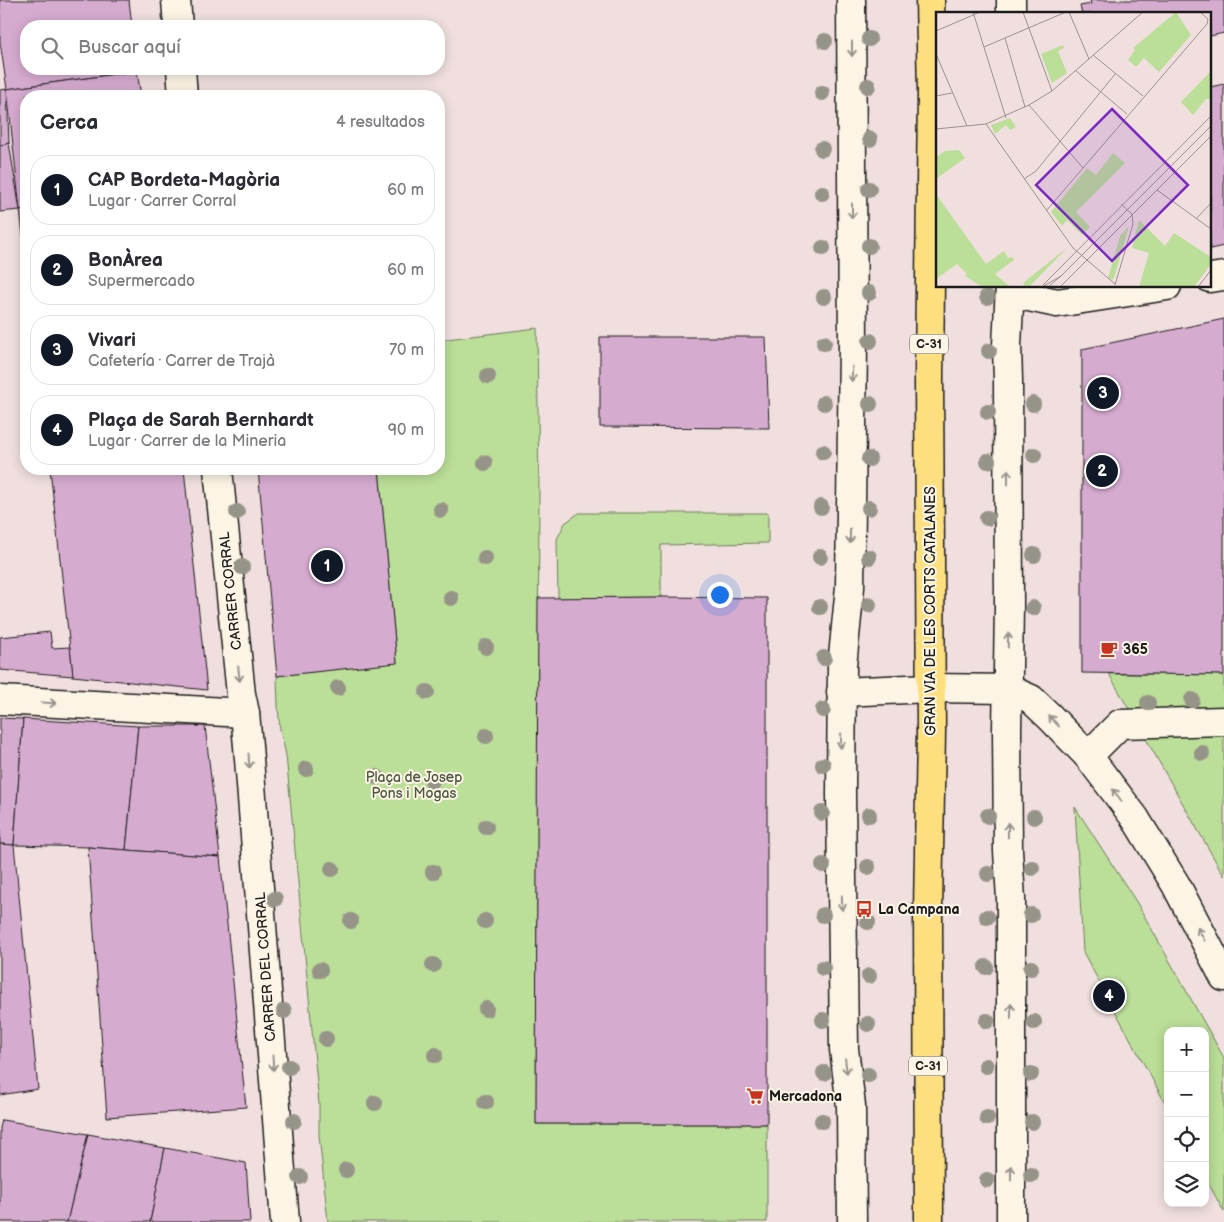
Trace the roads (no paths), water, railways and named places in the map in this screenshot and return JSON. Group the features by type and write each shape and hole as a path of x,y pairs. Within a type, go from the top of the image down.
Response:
{"main road":[{"name":"GRAN VIA DE LES CORTS CATALANES","path":"929,1222 928,911 931,732 929,369 932,102 930,0"}],"street":[{"path":"176,0 178,20"},
{"path":"851,0 853,345 850,587 841,692 841,794 844,1049 851,1106 852,1222"},
{"path":"181,75 183,90"},
{"path":"1011,1222 1007,345 1010,290 1056,303 1154,288"},
{"name":"CARRER CORRAL","path":"219,475 241,694 245,713"},
{"path":"841,692 930,688 1008,689 1031,699 1088,756 1135,818 1176,885 1224,977"},
{"path":"0,700 245,713"},
{"name":"CARRER DEL CORRAL","path":"245,713 285,1222"},
{"path":"1088,756 1120,724 1224,721"}],"place":[{"name":"Vivari","path":"1103,393"},
{"name":"BonÀrea","path":"1102,471"},
{"name":"CAP Bordeta-Magòria","path":"327,566"},
{"name":"365","path":"1109,649"},
{"name":"La Campana","path":"864,909"},
{"name":"Plaça de Sarah Bernhardt","path":"1109,996"},
{"name":"Mercadona","path":"755,1096"}],"park label":[{"name":"Plaça de Josep Pons i Mogas","path":"414,786"}]}
